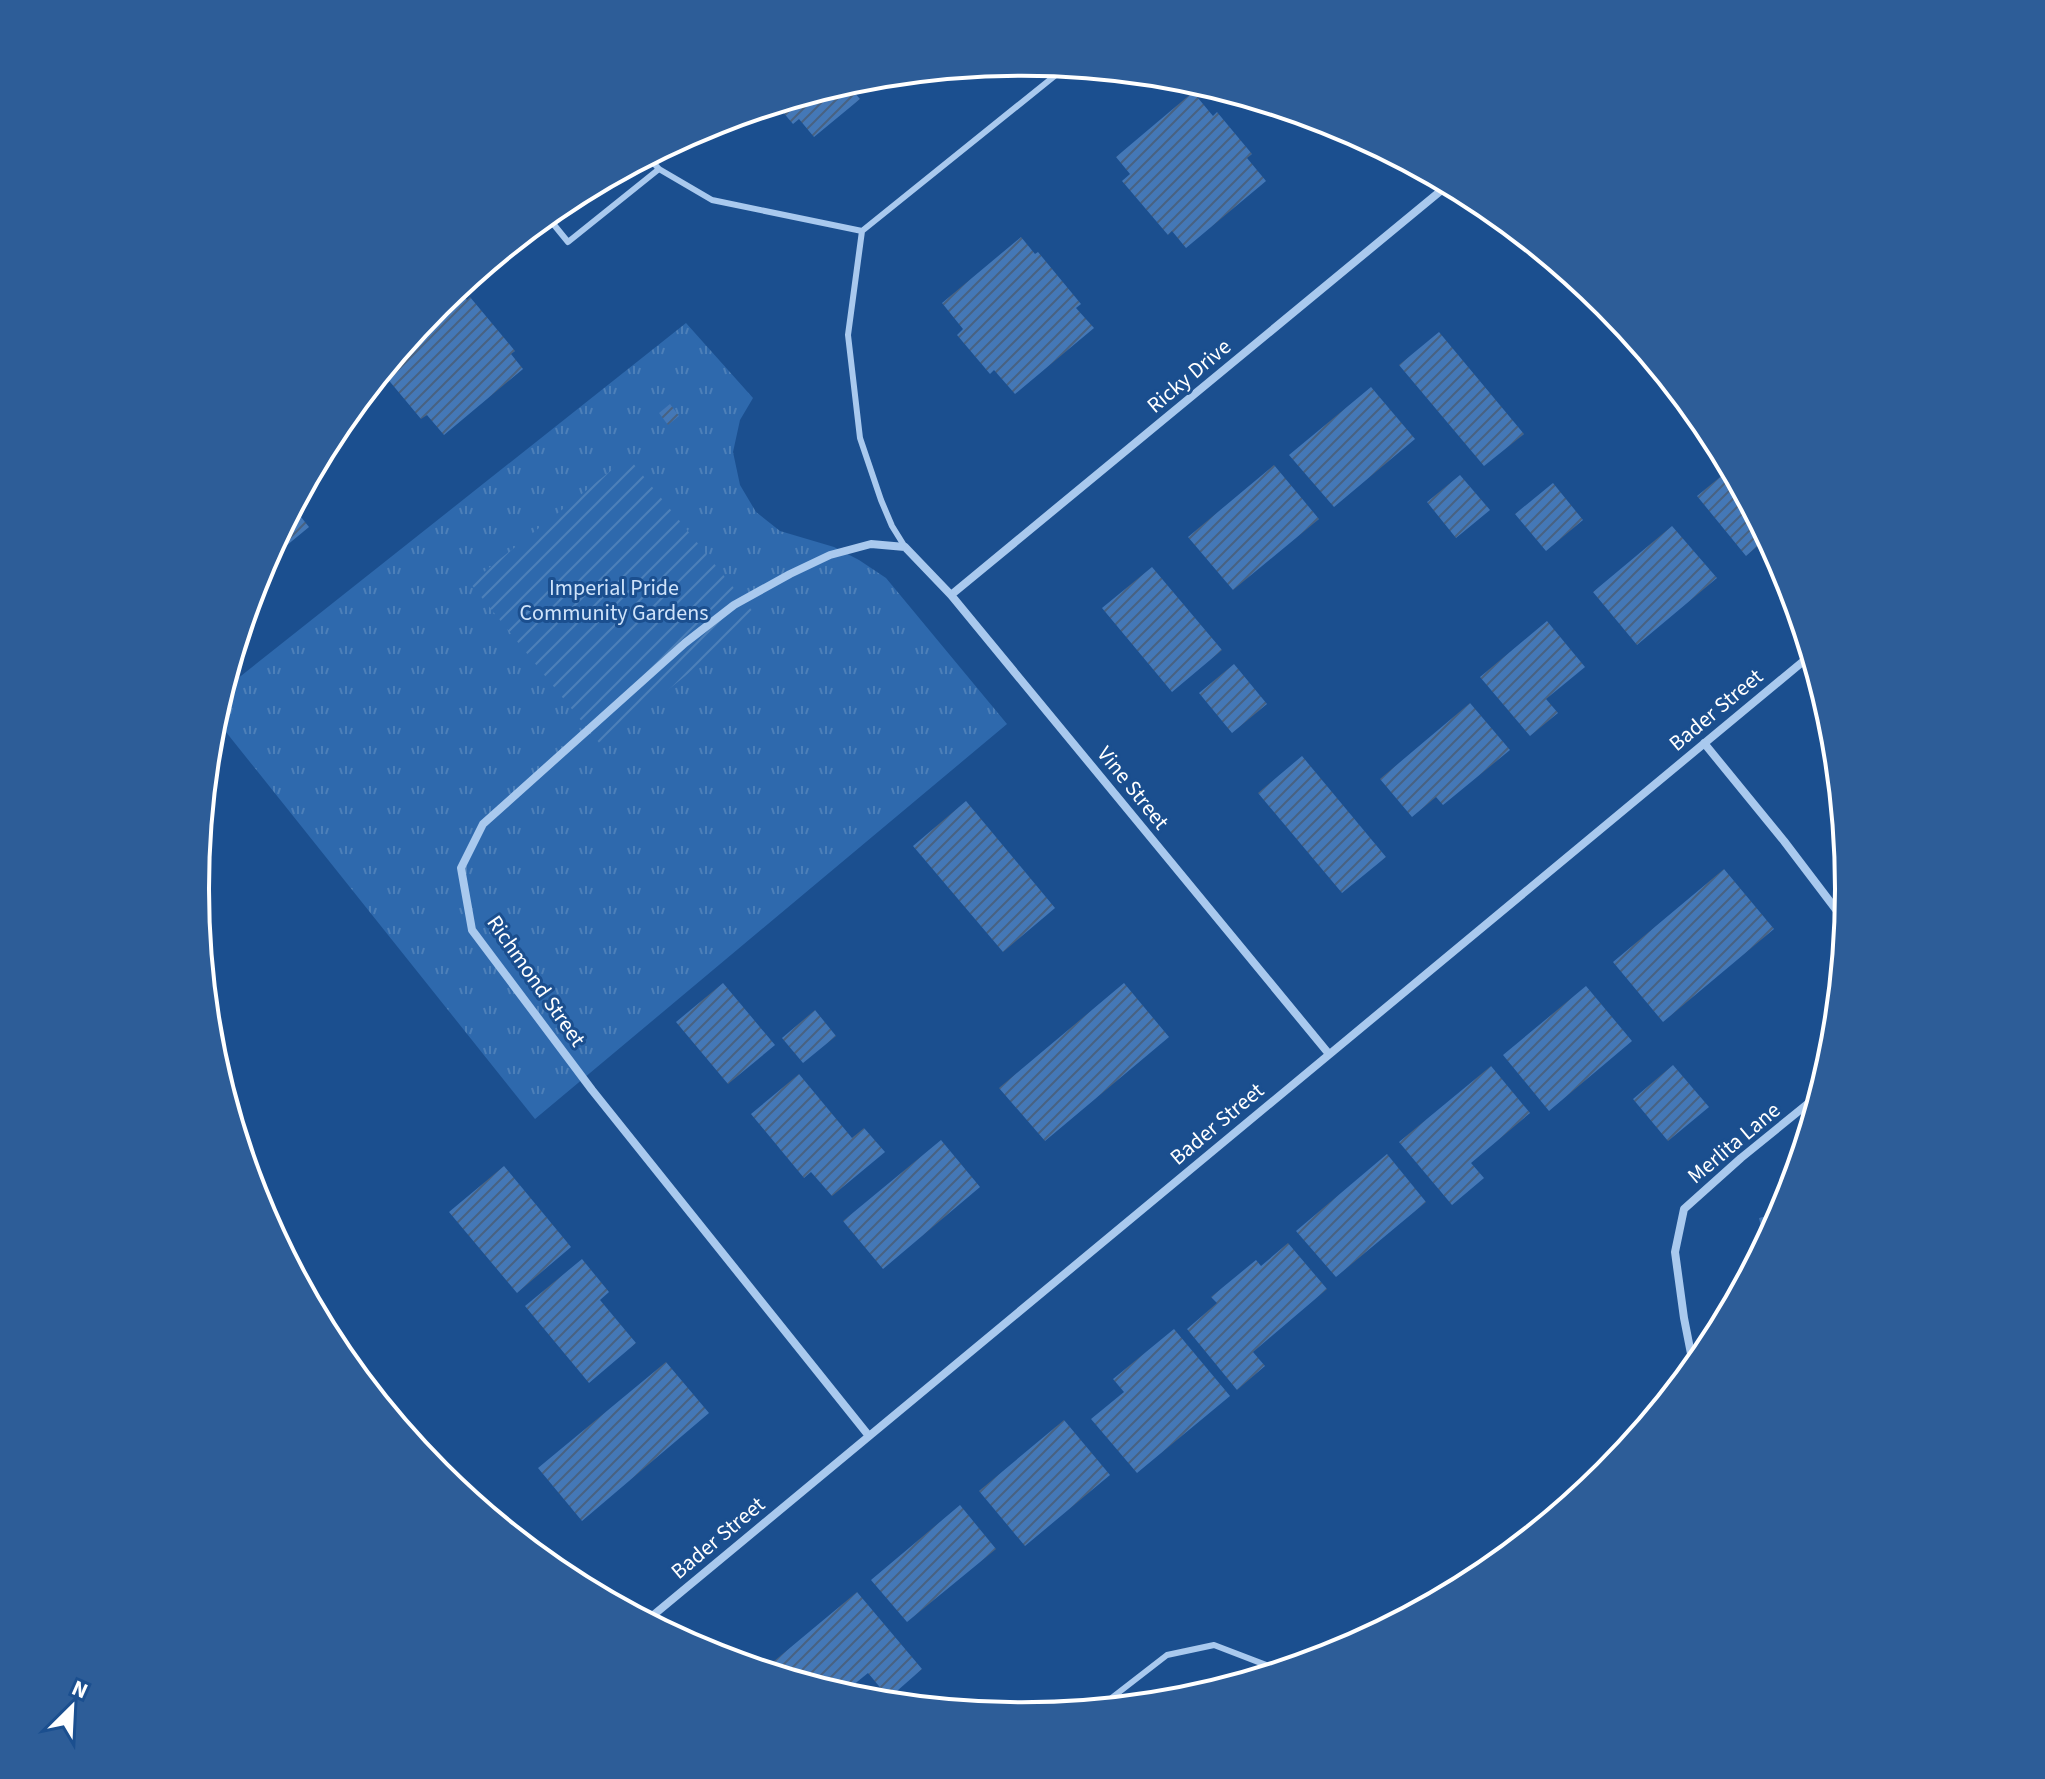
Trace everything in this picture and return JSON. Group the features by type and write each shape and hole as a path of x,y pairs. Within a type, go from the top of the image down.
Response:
{"street":[{"name":"Ricky Drive","path":"951,595 1440,192"},
{"name":"Richmond Street","path":"869,1436 592,1090 472,930 461,868 483,824 685,643 734,605 830,555 871,544 905,547"},
{"name":"Vine Street","path":"905,547 951,595 1329,1054"},
{"name":"Bader Street","path":"654,1614 1803,662"},
{"path":"1704,743 1835,909"},
{"name":"Merlita Lane","path":"1691,1353 1675,1252 1684,1209 1807,1105"}],"lane":[{"path":"905,547 881,500 860,438 848,335 862,231 1053,77"},
{"path":"655,164 712,200 862,231"},
{"path":"554,225 568,242 659,169"},
{"path":"1112,1698 1167,1655 1214,1645 1267,1665"}],"green space":[{"path":"686,323 753,398 740,420 733,452 740,485 756,512 780,531 834,547 886,578 1007,724 535,1119 225,731 237,679"},
{"name":"Imperial Pride Community Gardens","path":"628,457 758,618 600,744 470,583"}],"building":[{"path":"856,94 860,99 814,137 799,119 793,124 783,112"},
{"path":"1190,94 1196,95 1213,116 1217,112 1252,154 1247,158 1266,181 1186,248 1172,231 1168,235 1122,181 1130,174 1116,157"},
{"path":"1021,237 1035,254 1038,252 1081,304 1076,308 1094,328 1015,394 994,370 990,374 957,335 963,329 942,303"},
{"path":"470,297 515,351 511,354 523,369 444,435 427,415 421,419 389,380 447,314 465,298 467,300"},
{"path":"1439,332 1524,434 1484,466 1399,365"},
{"path":"1371,387 1415,439 1334,507 1289,455"},
{"path":"670,404 679,416 668,425 659,413"},
{"path":"1274,465 1319,519 1233,590 1188,537"},
{"path":"1460,475 1490,510 1456,538 1427,502"},
{"path":"1722,475 1759,545 1746,556 1697,496"},
{"path":"1553,483 1583,520 1546,551 1515,514"},
{"path":"300,516 309,527 285,546"},
{"path":"1672,526 1717,578 1637,645 1593,592"},
{"path":"1152,567 1222,650 1172,692 1102,608"},
{"path":"1547,621 1585,667 1546,699 1558,713 1530,736 1480,677"},
{"path":"1234,664 1267,704 1232,733 1199,693"},
{"path":"1470,703 1510,750 1443,805 1436,797 1412,817 1380,779"},
{"path":"1302,756 1386,857 1342,893 1258,793"},
{"path":"966,801 1055,908 1003,952 913,846"},
{"path":"1724,869 1774,929 1663,1022 1613,962"},
{"path":"723,983 775,1045 728,1084 676,1022"},
{"path":"1124,983 1169,1037 1045,1141 999,1088"},
{"path":"1586,986 1632,1041 1549,1111 1503,1055"},
{"path":"815,1010 836,1036 803,1063 782,1038"},
{"path":"1673,1065 1709,1107 1668,1141 1633,1099"},
{"path":"1491,1066 1530,1113 1471,1163 1484,1178 1452,1205 1399,1142"},
{"path":"799,1074 852,1138 864,1128 885,1152 832,1196 811,1172 804,1178 751,1114"},
{"path":"941,1140 980,1187 883,1269 843,1221"},
{"path":"1387,1154 1426,1202 1336,1277 1296,1231"},
{"path":"504,1166 571,1247 517,1293 449,1212"},
{"path":"1767,1216 1762,1228 1759,1218"},
{"path":"1288,1243 1327,1289 1253,1352 1265,1366 1237,1390 1187,1329 1217,1303 1211,1297 1256,1260 1261,1266"},
{"path":"582,1259 609,1292 600,1300 636,1343 589,1383 525,1306"},
{"path":"1174,1329 1230,1396 1137,1473 1091,1419 1124,1392 1113,1379"},
{"path":"666,1362 709,1413 582,1521 538,1468"},
{"path":"1064,1420 1110,1475 1025,1546 979,1491"},
{"path":"960,1505 996,1549 907,1622 871,1580"},
{"path":"857,1592 922,1669 895,1692 882,1690 868,1673 854,1685 772,1663"}]}
